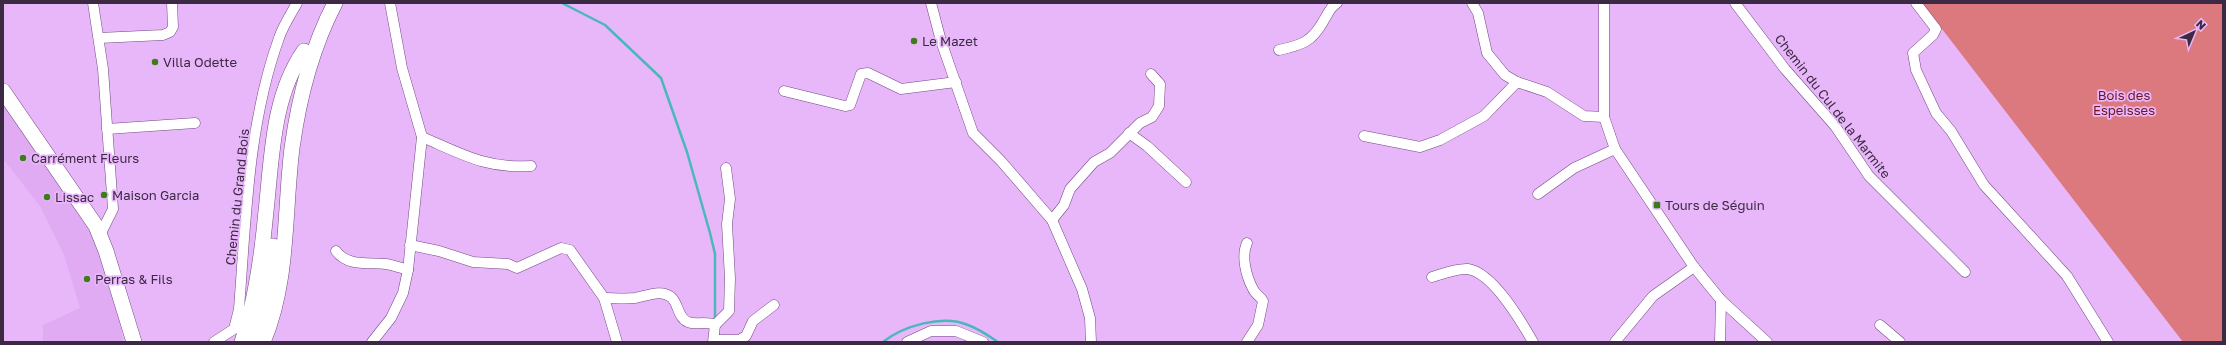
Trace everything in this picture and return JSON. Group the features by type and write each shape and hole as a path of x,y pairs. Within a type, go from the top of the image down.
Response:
{"main road":[{"path":"242,342 249,320 260,267 277,120 289,79 304,51 325,3"},
{"path":"263,342 281,273 292,148 302,88 315,48 335,3"},
{"path":"252,342 263,310 270,271 288,122 304,51"},
{"path":"3,90 91,217 100,235 134,342"}],"street":[{"path":"93,3 103,69 113,209 100,235"},
{"path":"99,38 163,35 170,32 173,26 172,3"},
{"name":"Chemin du Grand Bois","path":"214,342 234,329 239,309 249,182 256,131 266,78 279,37 297,3"},
{"path":"372,342 391,318 403,293 408,270 422,137 402,68 390,3"},
{"path":"931,3 941,41 973,133 1001,161 1052,220 1082,289 1090,318 1091,342"},
{"path":"1279,50 1302,45 1317,34 1332,6 1337,3"},
{"path":"1472,3 1478,13 1487,54 1505,75 1517,82 1547,92 1584,116 1604,117"},
{"path":"1604,3 1604,117 1615,149 1694,267 1721,300 1767,342"},
{"name":"Chemin du Cul de la Marmite","path":"1735,3 1785,69 1835,126 1869,176 1965,272"},
{"path":"1916,3 1936,29 1933,35 1913,53 1916,70 1936,113 1950,131 1984,185 2067,276 2108,342"},
{"path":"784,91 845,106 850,105 861,74 868,73 901,89 956,82"},
{"path":"1052,220 1064,205 1070,189 1094,162 1110,153 1128,133 1140,123 1152,117 1159,106 1160,84 1151,74"},
{"path":"1364,136 1420,147 1440,140 1484,116 1517,82"},
{"path":"107,129 195,123"},
{"path":"1128,133 1147,146 1186,182"},
{"path":"422,137 484,163 508,168 531,166"},
{"path":"1538,194 1574,168 1615,149"},
{"path":"604,298 634,298 658,294 667,295 673,298 682,318 689,322 712,323 729,310 730,278 726,224 730,199 726,168"},
{"path":"1246,342 1258,325 1263,301 1254,291 1246,269 1243,254 1247,243"},
{"path":"410,245 439,251 474,262 508,264 517,268 561,248 570,250 604,298 616,342"},
{"path":"336,251 341,258 357,263 387,264 408,270"},
{"path":"1615,342 1653,296 1694,267"},
{"path":"1432,277 1466,269 1483,276 1495,288 1521,321 1532,342"},
{"path":"1720,342 1721,300"},
{"path":"712,323 714,341 739,340 746,336 753,321 774,305"},
{"path":"1880,325 1900,342"},
{"path":"907,342 931,331 956,331 983,342"}],"shaded area":[{"path":"3,96 110,250 123,342 43,342 43,325 80,308 64,255 40,206 3,159"}],"green space":[{"name":"Bois des Espeisses","path":"1922,3 2223,3 2223,342 2183,342"}],"waterway":[{"path":"562,3 605,25 661,78 687,152 715,254 715,317"},
{"path":"883,342 901,331 935,321 958,322 972,327 998,342"}],"place":[{"name":"Le Mazet","path":"914,41"},
{"name":"Villa Odette","path":"155,62"},
{"name":"Carrément Fleurs","path":"23,158"},
{"name":"Maison Garcia","path":"104,195"},
{"name":"Lissac","path":"47,197"},
{"name":"Tours de Séguin","path":"1657,205"},
{"name":"Perras & Fils","path":"87,279"}]}
